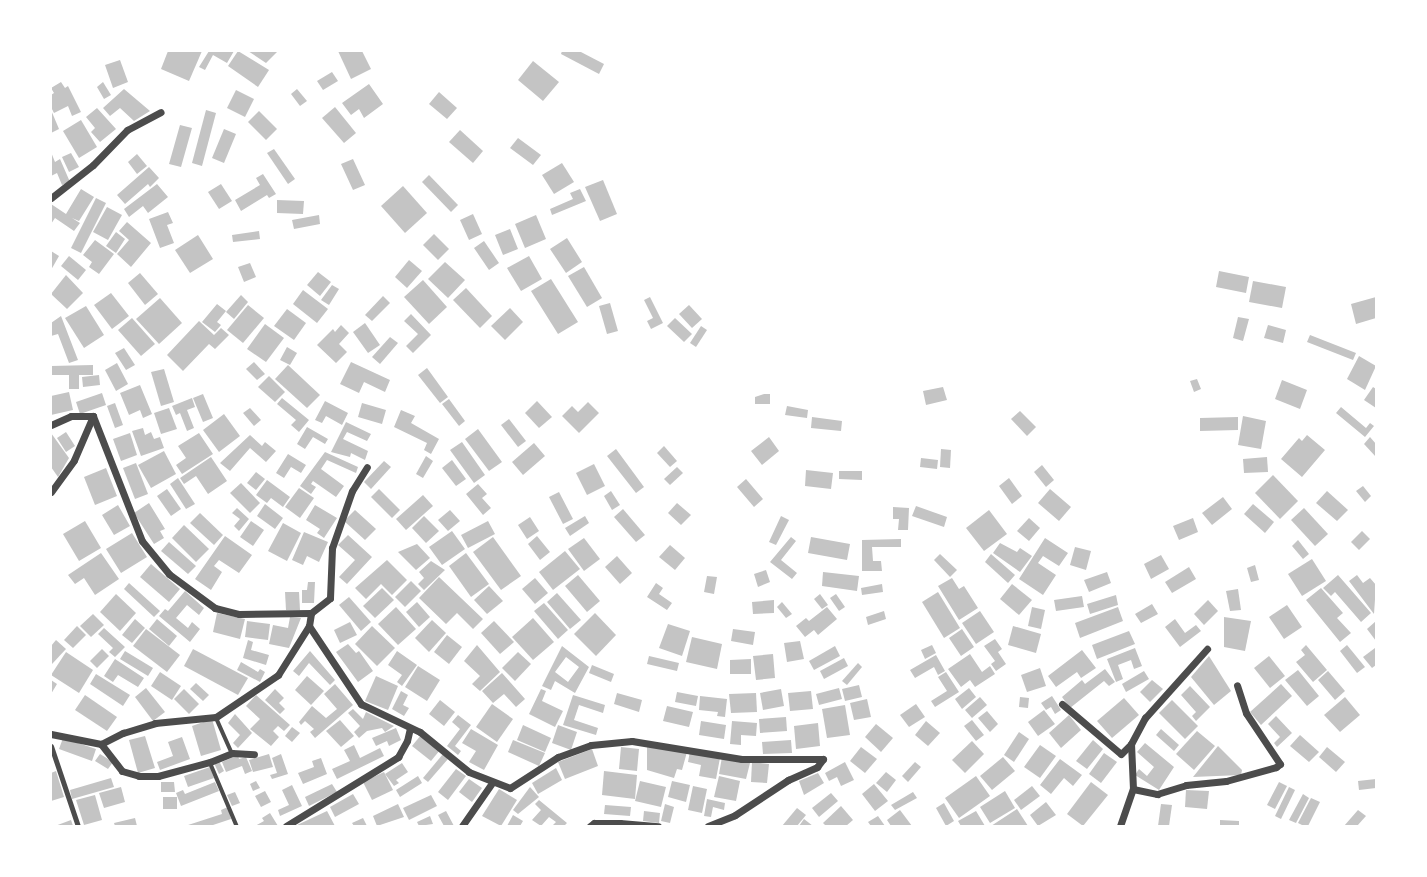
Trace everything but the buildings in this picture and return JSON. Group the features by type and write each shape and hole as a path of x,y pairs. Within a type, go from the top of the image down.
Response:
{"street":[{"path":"51,198 93,165 127,130 161,112"},
{"path":"51,425 71,416 93,416"},
{"path":"51,492 74,460 93,416"},
{"path":"93,416 142,541 169,573 215,608 239,614 311,613 330,598 332,548 352,491 366,467"},
{"path":"51,734 101,744 123,733 155,723 216,717 278,675 309,626 311,613"},
{"path":"309,626 361,704 420,732 469,772 510,788 558,757 591,745 632,741 742,759 823,760 817,767 788,780 735,815 708,826"},
{"path":"1062,704 1121,754 1131,744 1145,718 1207,649"},
{"path":"1133,789 1157,794 1186,785 1226,780 1280,764 1246,713 1237,685"},
{"path":"286,826 398,757 407,741 410,728"},
{"path":"101,744 122,771 139,776 158,776 232,753 254,754"},
{"path":"1120,826 1133,789 1131,744"},
{"path":"51,746 78,826"},
{"path":"462,826 492,783"},
{"path":"590,826 658,826"}],"lane":[{"path":"216,717 232,753"},
{"path":"210,762 237,826"}]}
